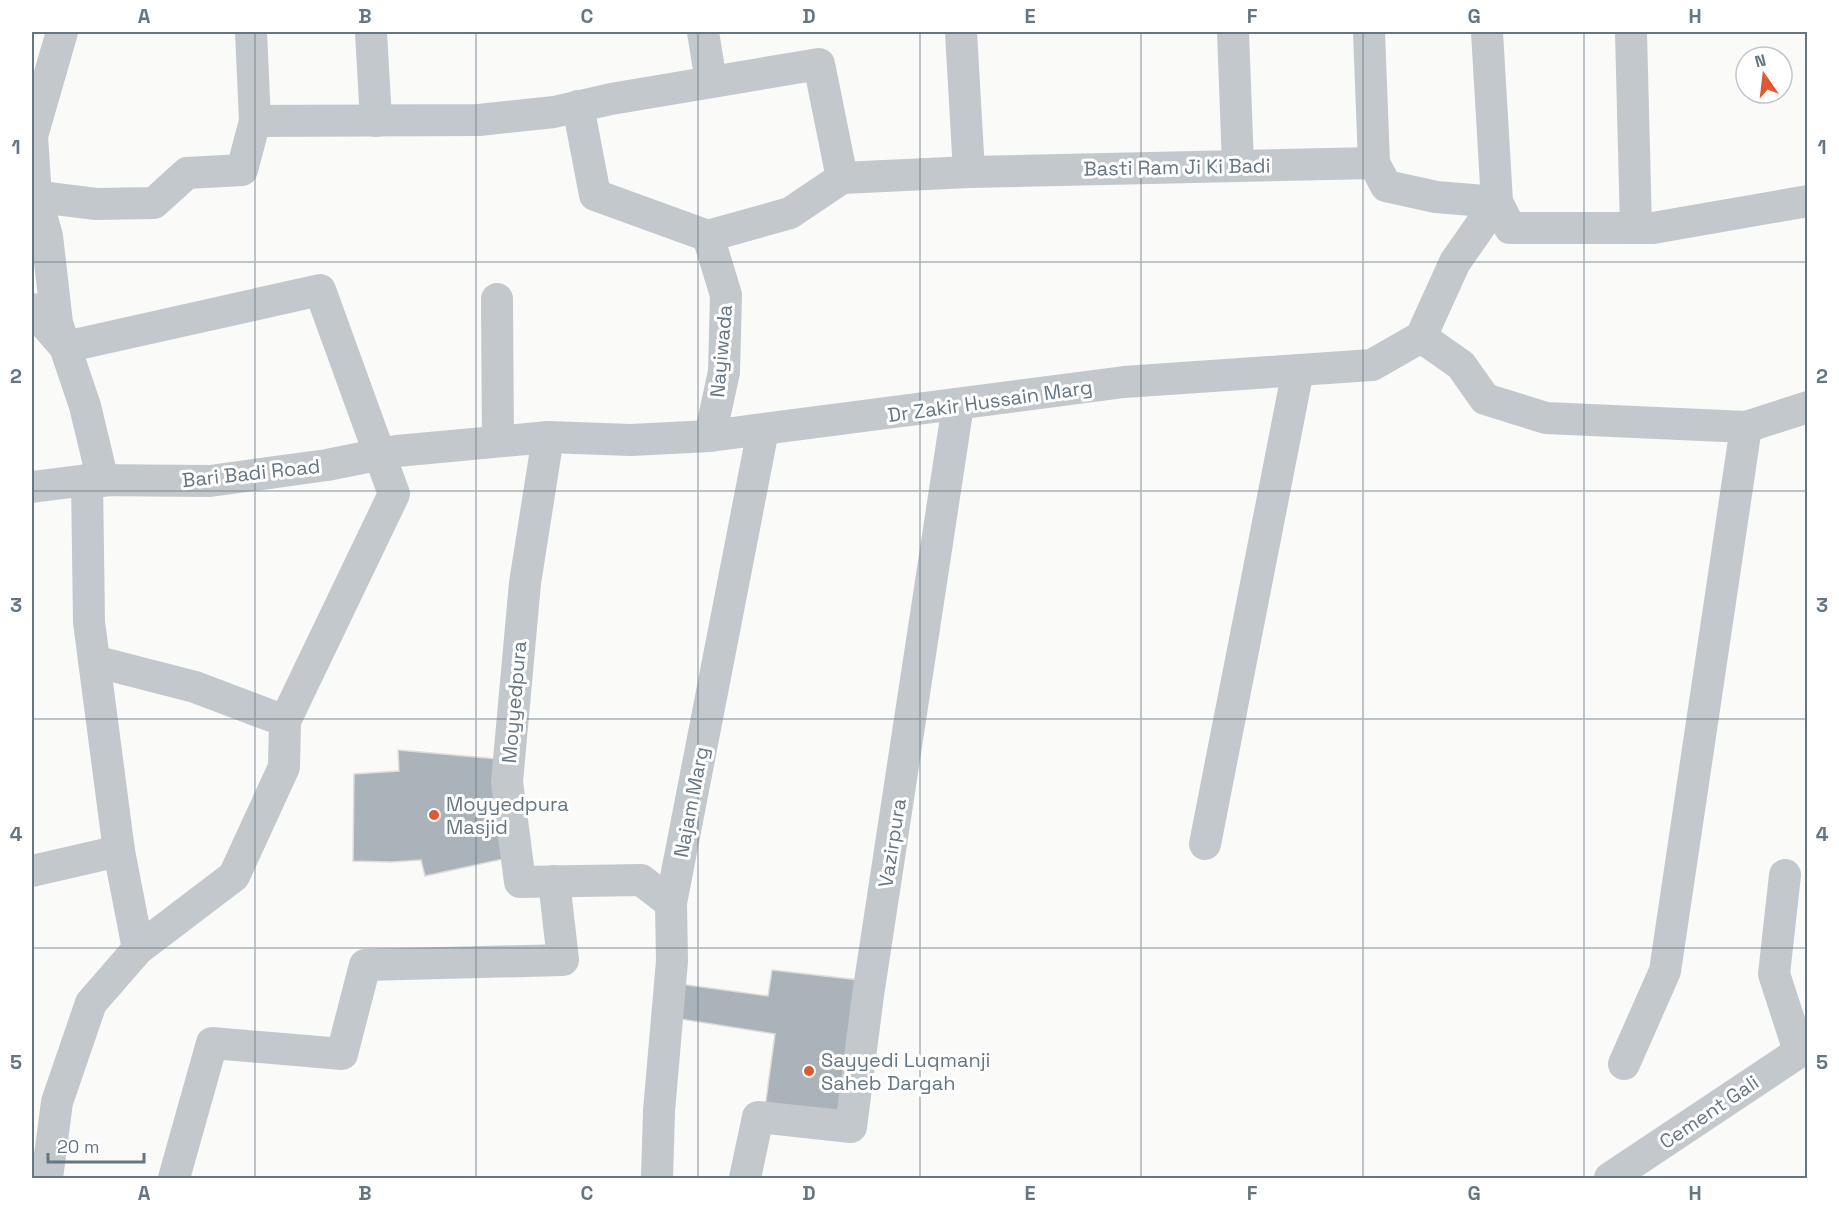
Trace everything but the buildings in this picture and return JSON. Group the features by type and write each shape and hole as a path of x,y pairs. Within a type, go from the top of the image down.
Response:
{"street":[{"path":"62,32 32,136 34,196 46,236 57,323 85,406 95,480 89,622 119,851 138,949"},
{"path":"34,196 96,204 154,203 187,173 242,170 255,121 251,32"},
{"path":"371,32 376,120"},
{"path":"703,32 711,82"},
{"path":"961,32 969,172"},
{"path":"1233,32 1238,165"},
{"path":"1369,32 1374,163 1386,186 1436,197 1497,202"},
{"path":"1487,32 1497,202 1510,228 1653,228 1808,201"},
{"path":"1631,32 1636,228"},
{"path":"255,121 479,120 554,112 578,106 611,99 819,64 842,178 790,213 708,236 595,195 578,106"},
{"name":"Basti Ram Ji Ki Badi","path":"842,178 969,172 1374,163"},
{"path":"1497,202 1455,262 1421,337 1461,365 1485,399 1546,418 1746,427 1808,406"},
{"name":"Nayiwada","path":"708,236 726,295 724,372 710,436"},
{"path":"46,1179 57,1102 91,1003 138,949 234,876 284,766 285,721 394,494 388,453 320,290 65,347"},
{"path":"497,299 498,441"},
{"path":"32,309 65,347"},
{"name":"Dr Zakir Hussain Marg","path":"388,453 548,437 631,440 710,436 1124,382 1372,365 1421,337"},
{"path":"1205,844 1298,370"},
{"name":"Vazirpura","path":"745,1179 758,1117 851,1127 868,995 958,405"},
{"path":"1624,1064 1665,971 1746,427"},
{"name":"Najam Marg","path":"657,1179 659,1111 672,961 671,903 763,430"},
{"name":"Moyyedpura","path":"548,437 525,583 507,782 520,882 641,880 671,903"},
{"name":"Bari Badi Road","path":"32,486 95,480 210,482 327,465 388,453"},
{"path":"94,660 195,687 285,721"},
{"path":"32,871 119,851"},
{"path":"1785,875 1774,974 1803,1048"},
{"path":"174,1179 212,1043 342,1054 365,965 563,960 554,881"},
{"name":"Cement Gali","path":"1610,1179 1803,1048"}],"place":[{"name":"Moyyedpura Masjid","path":"434,815"},
{"name":"Sayyedi Luqmanji Saheb Dargah","path":"809,1071"}]}
